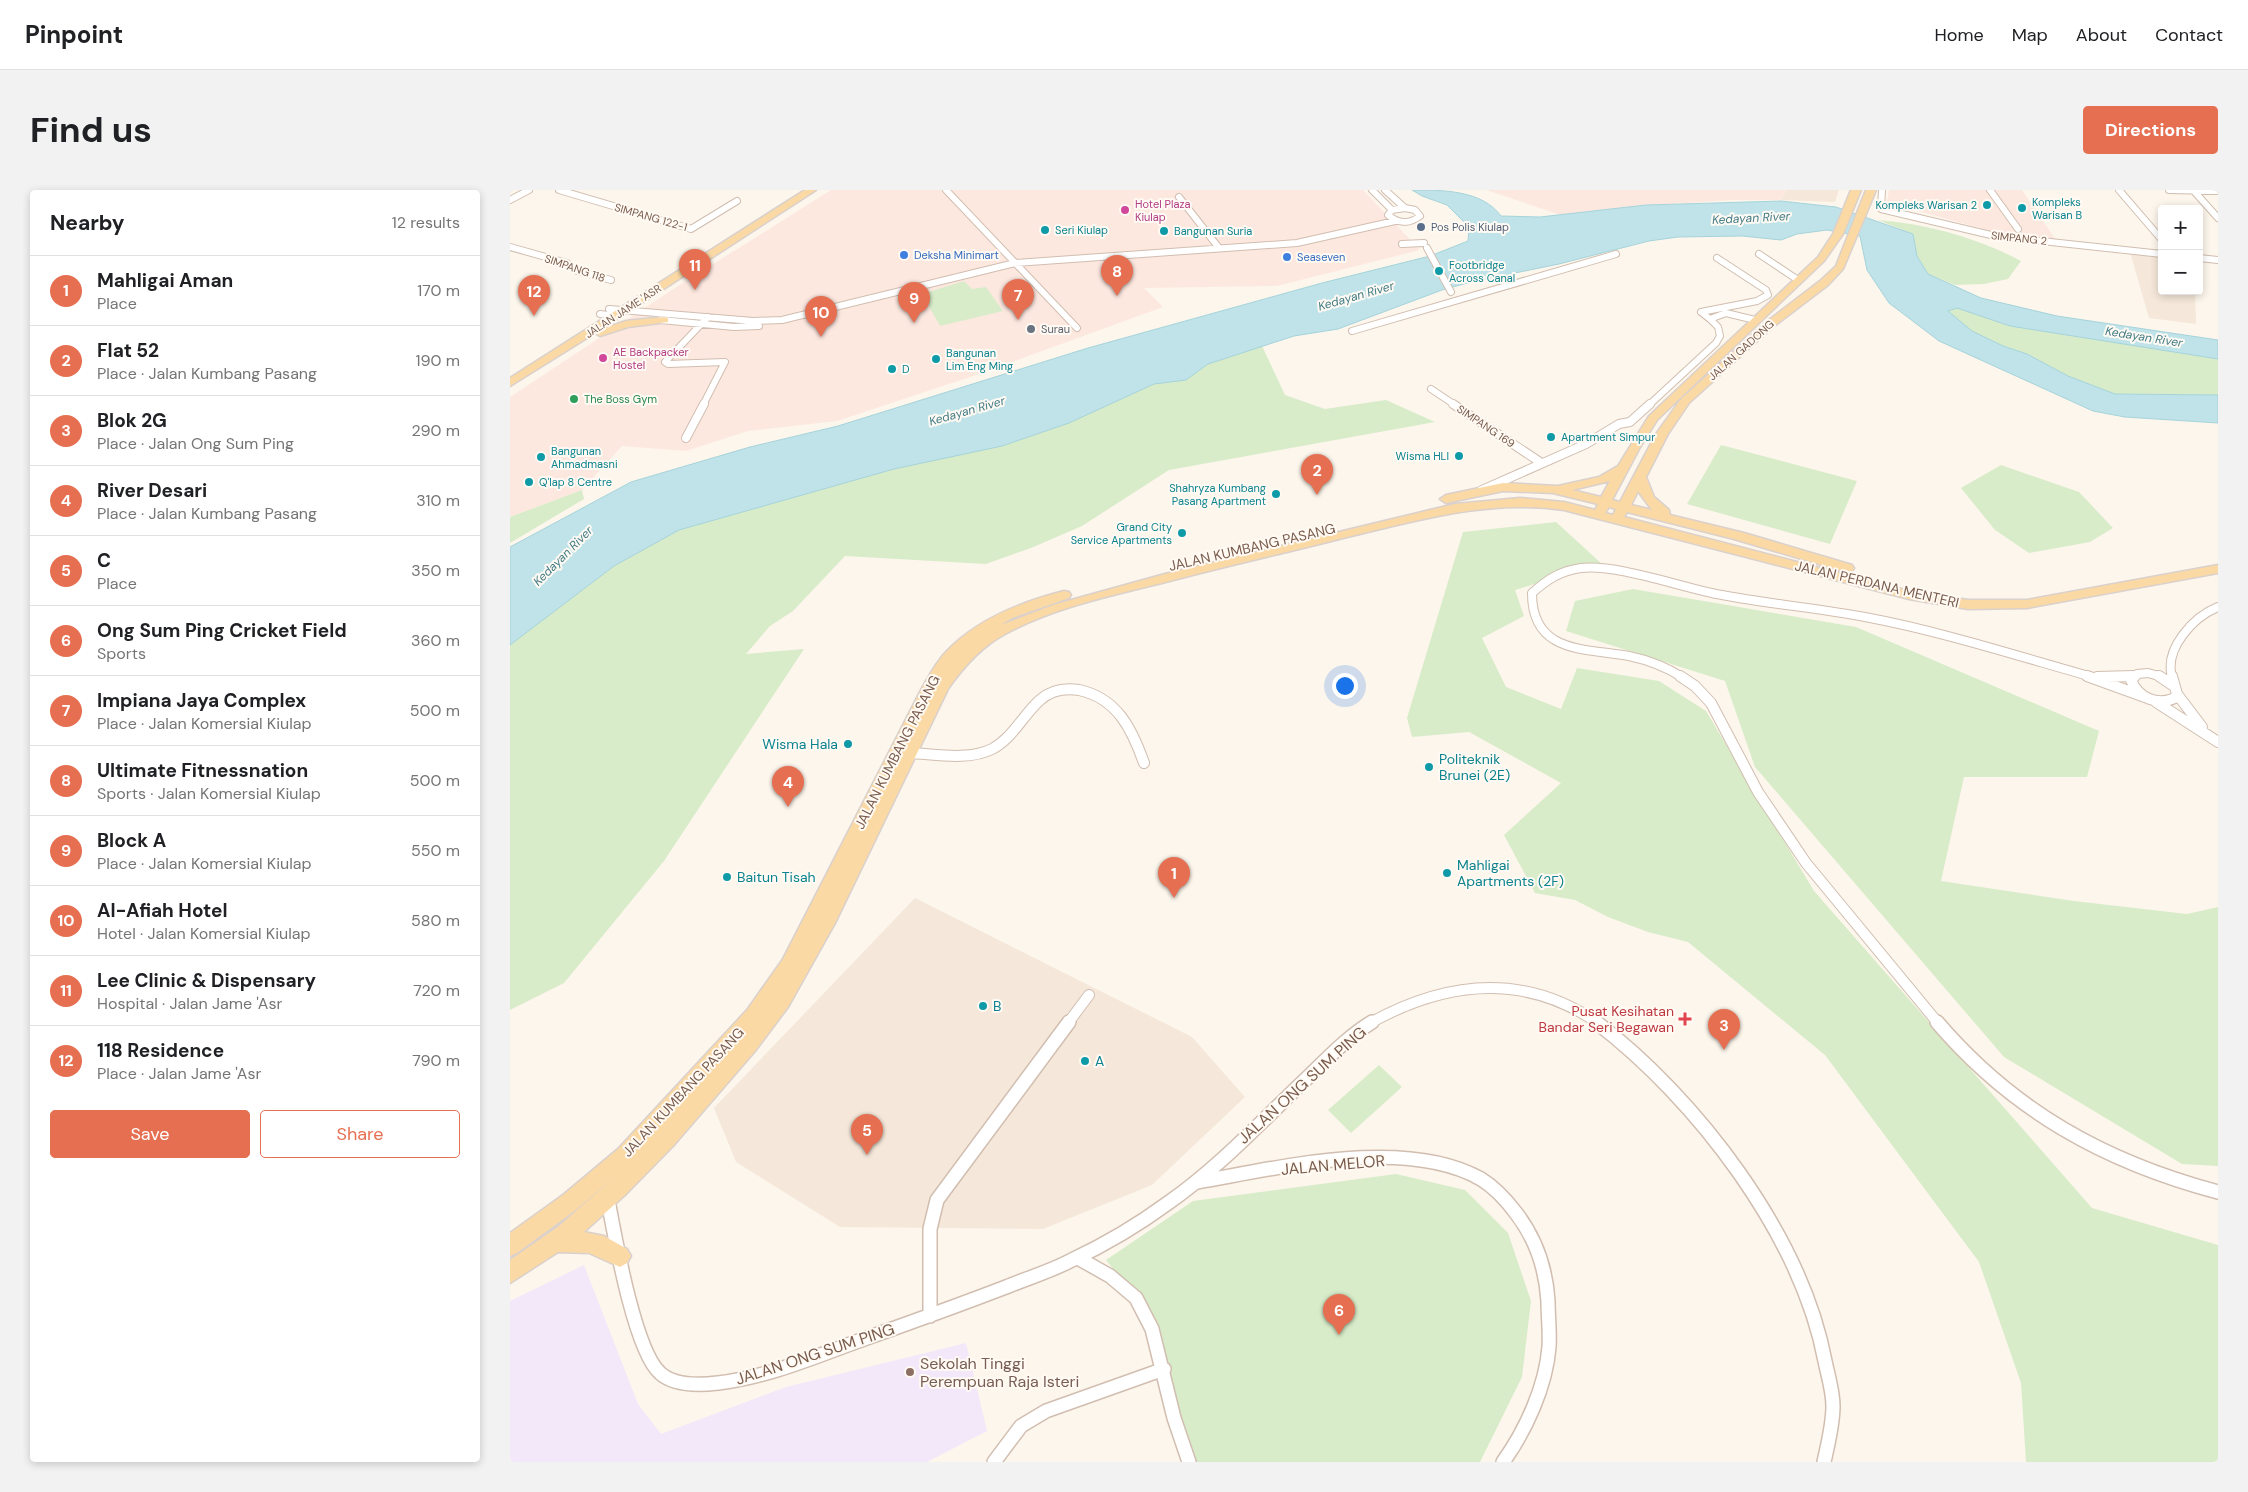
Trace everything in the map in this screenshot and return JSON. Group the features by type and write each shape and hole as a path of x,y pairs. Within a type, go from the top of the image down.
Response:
{"main road":[{"name":"JALAN JAME 'ASR","path":"510,383 562,350 612,312 797,190"},
{"name":"JALAN JAME 'ASR","path":"510,372 612,312 658,288 812,190"},
{"path":"718,250 820,190"},
{"name":"JALAN GADONG","path":"1617,520 1662,434 1686,401 1769,325 1832,276 1845,259 1870,192"},
{"name":"JALAN GADONG","path":"1602,508 1653,418 1755,320 1821,260 1838,234 1854,194"},
{"path":"658,288 649,303 650,307 667,317"},
{"path":"562,350 626,324 667,317"},
{"path":"1755,320 1769,325"},
{"path":"1553,489 1591,484 1603,480 1623,468"},
{"path":"1640,476 1644,495 1650,503 1683,521"},
{"name":"JALAN KUMBANG PASANG","path":"510,1246 625,1156 754,1016 774,987 805,933 940,670 961,644 1007,615 1041,602 1174,564 1328,530 1482,490 1520,486 1553,489 1602,508"},
{"name":"JALAN KUMBANG PASANG","path":"510,1272 556,1242 608,1198 678,1126 776,1010 800,972 827,921 941,689 968,654 999,632 1047,612 1213,565 1454,507 1493,502 1527,501 1602,508 1624,506 1683,521"},
{"name":"JALAN PERDANA MENTERI","path":"1602,508 1617,520 1909,595 1946,603 1974,606 2027,604 2218,569"},
{"name":"JALAN PERDANA MENTERI","path":"1683,521 1796,552 1913,589 1962,597 1988,598 2028,595 2218,561"},
{"path":"556,1242 588,1241 605,1246 620,1256"}],"street":[{"path":"510,200 529,190"},
{"name":"SIMPANG 122-1","path":"559,190 692,229 737,202"},
{"path":"946,190 1077,328"},
{"path":"1372,190 1395,221"},
{"path":"1385,190 1405,208"},
{"name":"SIMPANG 2","path":"1882,190 1880,207 1994,236 2158,254"},
{"path":"1990,190 2018,229"},
{"path":"2119,190 2158,235"},
{"path":"2170,190 2218,191"},
{"path":"2194,191 2218,218"},
{"path":"1179,197 1220,248"},
{"path":"612,312 667,317 700,324 750,327 771,324 1015,263 1050,258 1220,248 1278,244 1307,241 1395,221 1411,222 1420,216 1415,210 1405,208 1278,244"},
{"path":"1402,244 1422,242 1454,297"},
{"name":"SIMPANG 118","path":"510,247 567,263 577,270 611,280"},
{"path":"1352,330 1454,297 1616,254"},
{"path":"1759,254 1798,280"},
{"name":"JALAN GADONG","path":"1710,319 1701,312 1757,301 1768,295 1766,290 1717,258"},
{"path":"2203,258 2218,260"},
{"path":"612,312 667,317 782,320"},
{"path":"1482,490 1540,462 1586,444 1619,424 1630,422 1716,343 1720,332 1710,319 1724,314 1755,320"},
{"path":"686,438 725,362 668,364 665,362 708,317"},
{"name":"SIMPANG 169","path":"1431,389 1540,462"},
{"path":"2218,607 2204,613 2182,638 2170,661 2175,690 2170,701 2150,699 2091,677 1865,617 1721,595 1607,569 1583,568 1566,570 1551,576 1532,593 1532,615 1550,637 1584,652 1633,657 1654,663 1680,674 1701,691 1713,708 1749,776 1783,831 1830,894 1944,1030 1974,1062 2011,1095 2049,1123 2090,1147 2141,1169 2218,1192"},
{"path":"2170,661 2138,674 2131,680 2132,686 2214,739"},
{"path":"2091,677 2154,674 2166,678 2196,720 2214,739"},
{"path":"910,753 978,753 991,750 1005,738 1041,698 1066,688 1091,691 1117,708 1131,728 1144,763"},
{"name":"JALAN ONG SUM PING","path":"603,1175 620,1256 641,1339 658,1372 677,1380 697,1384 734,1380 789,1365 930,1316 1078,1258 1148,1217 1197,1182 1351,1036 1396,1010 1426,997 1467,989 1506,987 1544,995 1575,1006 1631,1050 1683,1101 1766,1212 1797,1266 1825,1352 1834,1408 1824,1462"},
{"path":"930,1316 930,1229 937,1200 1089,995"},
{"name":"JALAN MELOR","path":"1197,1182 1357,1159 1402,1159 1443,1165 1478,1177 1505,1200 1528,1227 1540,1257 1548,1292 1549,1348 1534,1404 1502,1462"},
{"path":"1078,1258 1110,1276 1136,1298 1152,1329 1164,1369 1174,1418 1190,1462"},
{"path":"994,1462 1021,1426 1046,1411 1164,1369"}],"shaded area":[{"path":"831,190 1363,190 1420,250 1277,286 1144,288 1163,307 973,376 837,421 748,431 686,451 622,446 582,490 510,517 510,397 672,290"},
{"path":"1486,190 1786,190 1781,200 1733,200 1655,205 1561,215"},
{"path":"1786,190 1839,190 1835,202 1781,200"},
{"path":"1889,190 2022,190 2056,240 2001,234 1915,210 1886,207"},
{"path":"2130,252 2158,255 2158,295 2195,295 2196,324 2149,318"},
{"path":"915,898 1192,1037 1245,1097 1152,1185 1043,1229 840,1227 736,1162 714,1108"},
{"name":"Sekolah Tinggi Perempuan Raja Isteri","path":"584,1265 638,1404 661,1434 786,1387 966,1343 987,1431 927,1462 510,1462 510,1301"}],"green space":[{"path":"1878,220 1952,233 1987,245 2021,261 2008,279 1984,284 1955,285 1928,274 1917,256 1913,234"},
{"path":"964,281 972,289 986,287 1003,311 940,326 922,294"},
{"path":"1957,308 2010,326 2218,359 2218,395 2115,394 2068,376 2027,354 2003,346 1972,331 1948,311"},
{"path":"1262,346 1285,395 1325,409 1386,400 1435,422 1169,470 1082,526 1031,548 986,564 845,556 793,611 770,626 746,654 804,649 664,861 564,983 510,1010 510,645 614,566 679,530 894,469 1002,446 1069,423 1154,384 1186,380 1208,364"},
{"path":"1721,445 1857,481 1830,544 1687,504"},
{"path":"2001,465 2079,492 2113,528 2090,542 2029,553 1995,530 1961,488"},
{"path":"582,490 584,499 510,543 510,517"},
{"path":"1556,522 1602,564 1515,590 1524,616 1482,638 1506,687 1561,709 1577,668 1659,681 1706,711 1814,891 2092,1208 2218,1245 2218,1462 2026,1462 2021,1383 1979,1262 1825,1055 1688,942 1648,932 1608,917 1575,900 1535,893 1504,835 1561,783 1469,732 1412,737 1407,718 1463,532"},
{"path":"1633,589 1856,627 2099,731 2087,777 1964,777 1941,881 2074,901 2187,914 2218,907 2218,1166 2182,1164 2004,1057 1755,767 1725,681 1566,631 1575,601"},
{"path":"1379,1065 1402,1087 1351,1133 1328,1110"},
{"path":"1396,1174 1465,1190 1508,1233 1531,1301 1522,1377 1480,1462 1190,1462 1136,1298 1106,1260 1193,1201"}],"water":[{"name":"Kedayan River","path":"1412,190 1449,191 1473,196 1493,207 1501,216 1540,217 1646,205 1781,201 1836,207 1913,234 1917,256 1928,274 1981,298 2057,316 2218,340 2218,359 2010,326 1957,308 1948,311 1972,331 2003,346 2027,354 2068,376 2115,394 2218,395 2218,423 2125,417 2093,411 1939,341 1889,303 1867,270 1860,236 1827,230 1797,234 1781,240 1742,236 1678,237 1649,241 1559,264 1471,282 1442,290 1338,329 1294,336 1208,364 1186,380 1154,384 1069,423 1002,446 894,469 679,530 614,566 510,645 510,547 631,482 750,447 838,426 1088,348 1322,283 1430,256 1468,241 1469,227 1447,205 1422,196"}],"place":[{"name":"Kompleks Warisan 2","path":"1987,205"},
{"name":"Kompleks Warisan B","path":"2022,208"},
{"name":"Hotel Plaza Kiulap","path":"1125,210"},
{"name":"Pos Polis Kiulap","path":"1421,227"},
{"name":"Seri Kiulap","path":"1045,230"},
{"name":"Bangunan Suria","path":"1164,231"},
{"name":"Deksha Minimart","path":"904,255"},
{"name":"Seaseven","path":"1287,257"},
{"name":"Footbridge Across Canal","path":"1439,271"},
{"name":"Lee Clinic & Dispensary","path":"695,290"},
{"name":"Ultimate Fitnessnation","path":"1117,296"},
{"name":"118 Residence","path":"534,316"},
{"name":"Impiana Jaya Complex","path":"1018,320"},
{"name":"Block A","path":"914,323"},
{"name":"Surau","path":"1031,329"},
{"name":"Al-Afiah Hotel","path":"821,337"},
{"name":"AE Backpacker Hostel","path":"603,358"},
{"name":"Bangunan Lim Eng Ming","path":"936,359"},
{"name":"D","path":"892,369"},
{"name":"The Boss Gym","path":"574,399"},
{"name":"Apartment Simpur","path":"1551,437"},
{"name":"Wisma HLI","path":"1459,456"},
{"name":"Bangunan Ahmadmasni","path":"541,457"},
{"name":"Q'lap 8 Centre","path":"529,482"},
{"name":"Shahryza Kumbang Pasang Apartment","path":"1276,494"},
{"name":"Flat 52","path":"1317,495"},
{"name":"Grand City Service Apartments","path":"1182,533"},
{"name":"Wisma Hala","path":"848,744"},
{"name":"Politeknik Brunei (2E)","path":"1429,767"},
{"name":"River Desari","path":"788,807"},
{"name":"Mahligai Apartments (2F)","path":"1447,873"},
{"name":"Baitun Tisah","path":"727,877"},
{"name":"Mahligai Aman","path":"1174,898"},
{"name":"B","path":"983,1006"},
{"name":"Pusat Kesihatan Bandar Seri Begawan","path":"1685,1019"},
{"name":"Blok 2G","path":"1724,1050"},
{"name":"A","path":"1085,1061"},
{"name":"C","path":"867,1155"},
{"name":"Ong Sum Ping Cricket Field","path":"1339,1335"},
{"name":"Sekolah Tinggi Perempuan Raja Isteri","path":"910,1372"}]}
